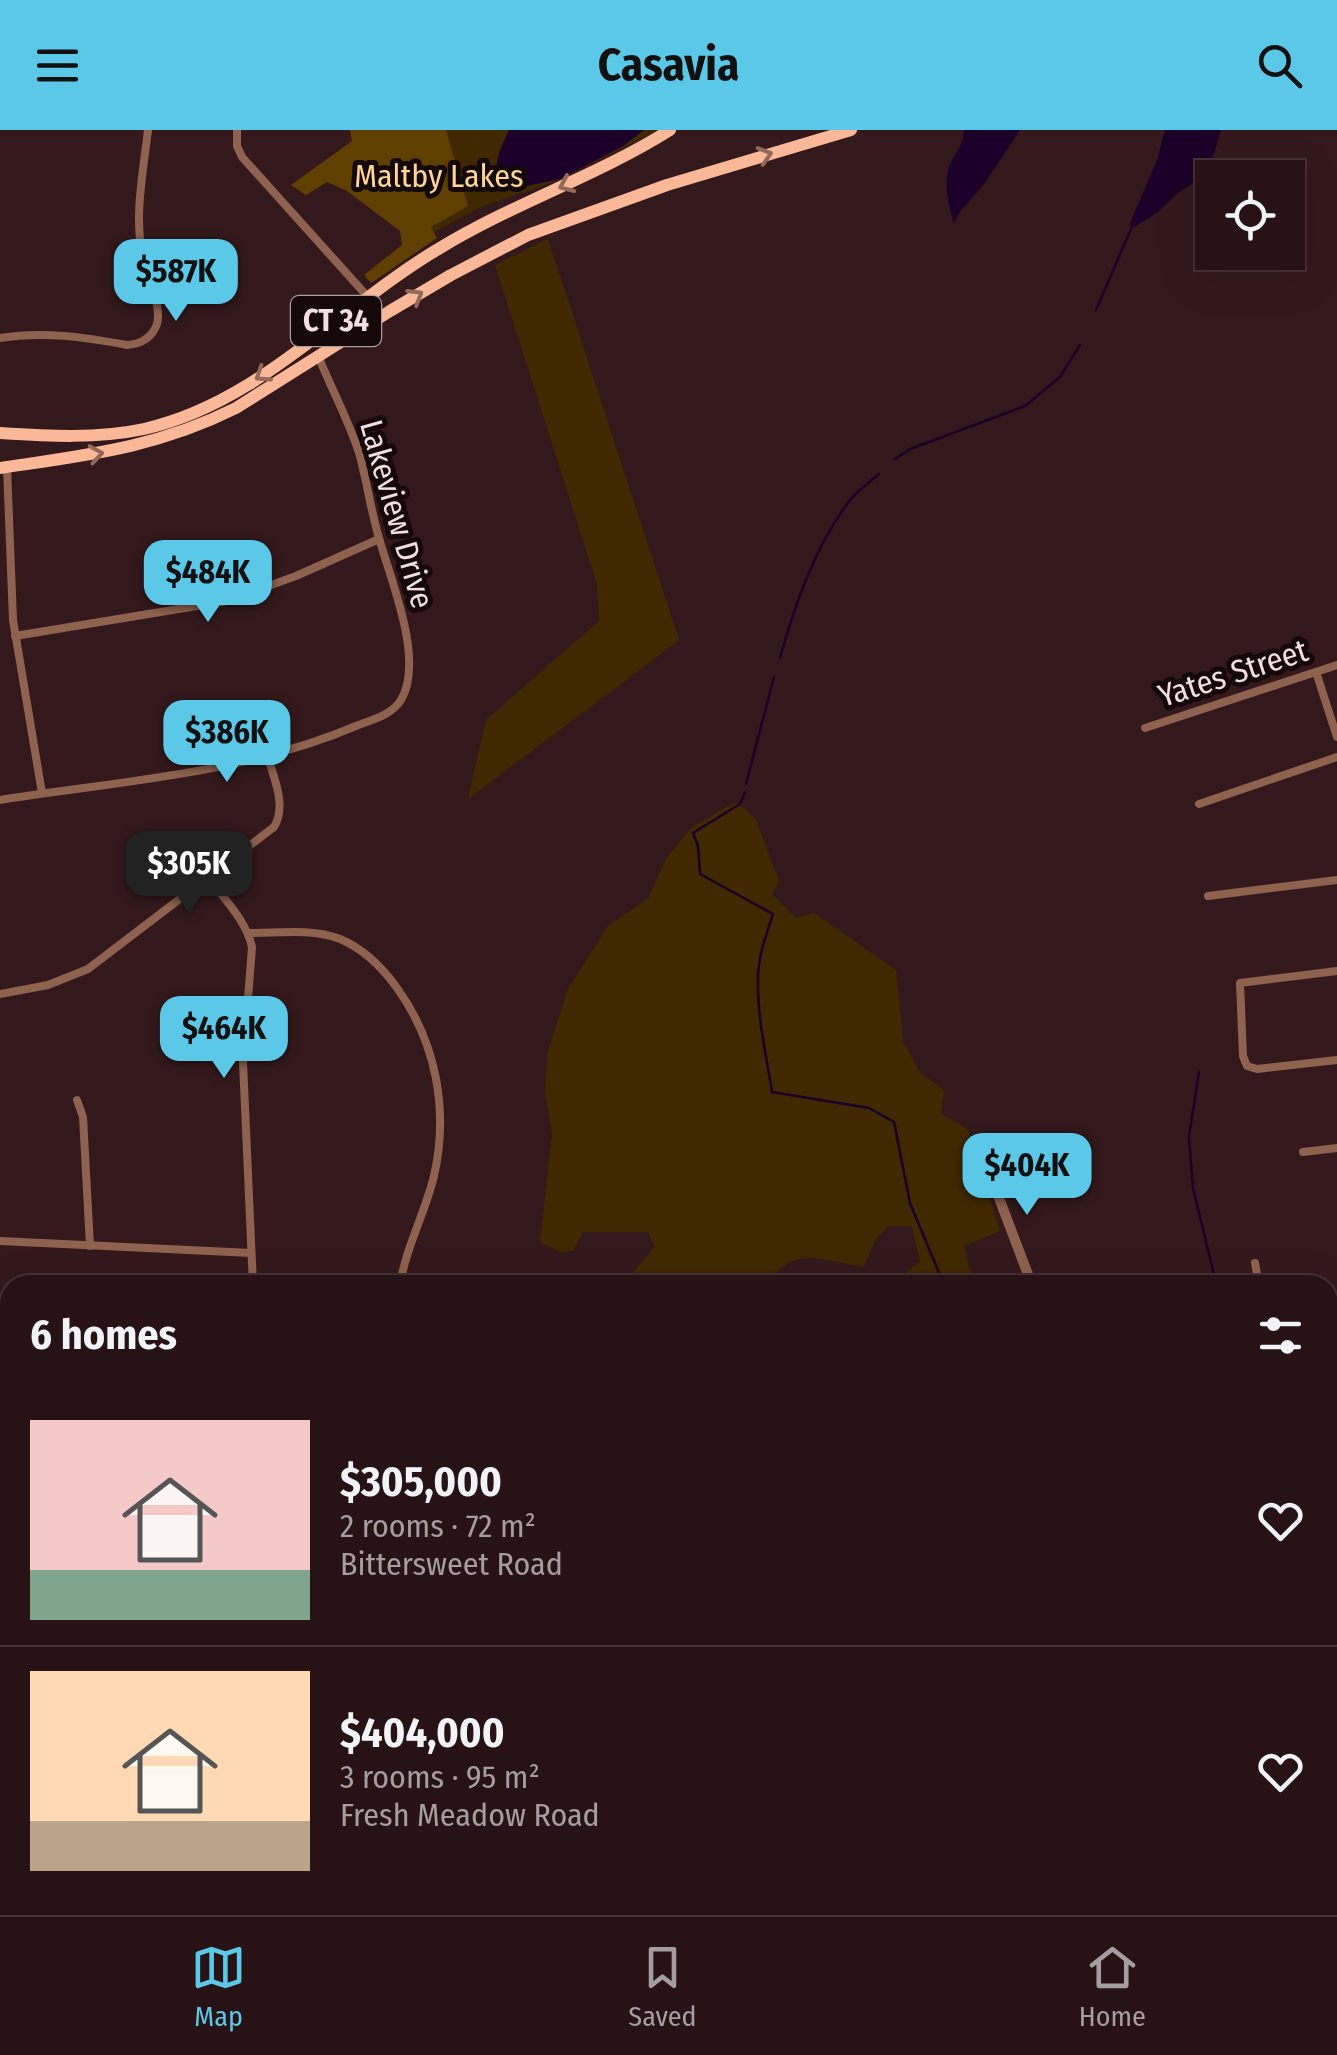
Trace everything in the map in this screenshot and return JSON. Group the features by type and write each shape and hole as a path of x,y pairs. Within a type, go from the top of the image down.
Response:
{"highway":[{"name":"CT 34","path":"0,433 103,436 190,416 278,365 435,250 489,219 629,155 670,130"},
{"name":"CT 34","path":"4,468 134,447 200,426 236,408 451,275 528,235 800,138 851,130"}],"street":[{"path":"0,338 26,334 77,336 127,345 151,336 158,310 139,230 148,130"},
{"path":"237,130 242,157 368,297"},
{"name":"Lakeview Drive","path":"268,757 324,740 387,713 400,702 408,668 398,594 379,539 359,453 319,358"},
{"path":"4,468 15,636 42,794"},
{"path":"15,636 228,602 379,539"},
{"name":"Yates Street","path":"1145,728 1337,665"},
{"path":"1316,672 1337,737"},
{"path":"0,800 210,770 268,757 280,800 278,822 269,832 88,968 48,985 0,994"},
{"path":"1199,804 1337,757"},
{"path":"208,878 249,933 252,947 243,1063 252,1275"},
{"path":"1208,896 1337,880"},
{"path":"249,933 310,932 365,952 410,1006 426,1040 440,1118 434,1176 402,1275"},
{"path":"1337,972 1240,983 1243,1056 1247,1066 1257,1069 1337,1060"},
{"path":"77,1100 84,1117 90,1246"},
{"path":"1303,1152 1337,1148"},
{"path":"1008,1152 996,1190 1028,1275"},
{"path":"0,1242 251,1253"},
{"path":"1255,1263 1257,1275"}],"green space":[{"path":"350,130 446,130 468,206 431,227 437,238 371,283 364,275 402,245 400,231 347,191 327,182 306,195 291,185 352,141"},
{"name":"Maltby Lakes","path":"365,130 659,130 556,181 481,207 415,242"},
{"path":"548,239 679,640 468,799 486,720 599,621 597,584 495,265"},
{"path":"733,803 740,804 756,820 779,881 772,894 796,918 814,913 896,970 903,1041 920,1073 944,1090 941,1114 969,1130 971,1175 987,1190 1000,1231 964,1246 971,1275 906,1275 920,1262 912,1226 888,1226 874,1242 864,1267 798,1259 775,1275 631,1275 655,1247 648,1232 583,1232 573,1251 560,1252 540,1242 552,1133 545,1091 548,1051 568,989 608,926 648,899 667,857 692,827"}],"shaded area":[{"path":"509,130 644,130 623,146 560,179 502,191 496,169"},
{"path":"964,130 1020,130 954,224 947,196 947,174"},
{"path":"1165,130 1221,130 1212,160 1195,160 1195,182 1131,229 1130,223 1157,160"}],"waterway":[{"path":"1096,310 1131,229"},
{"path":"895,459 910,449 1025,406 1060,377 1080,345"},
{"path":"780,658 800,596 826,536 850,500 879,474"},
{"path":"746,784 774,677"},
{"path":"745,792 740,804 693,833 700,874 773,914 758,978 760,1021 772,1092 869,1108 894,1122 910,1203 940,1275"},
{"path":"1199,1072 1189,1136 1193,1188 1214,1275"}]}
